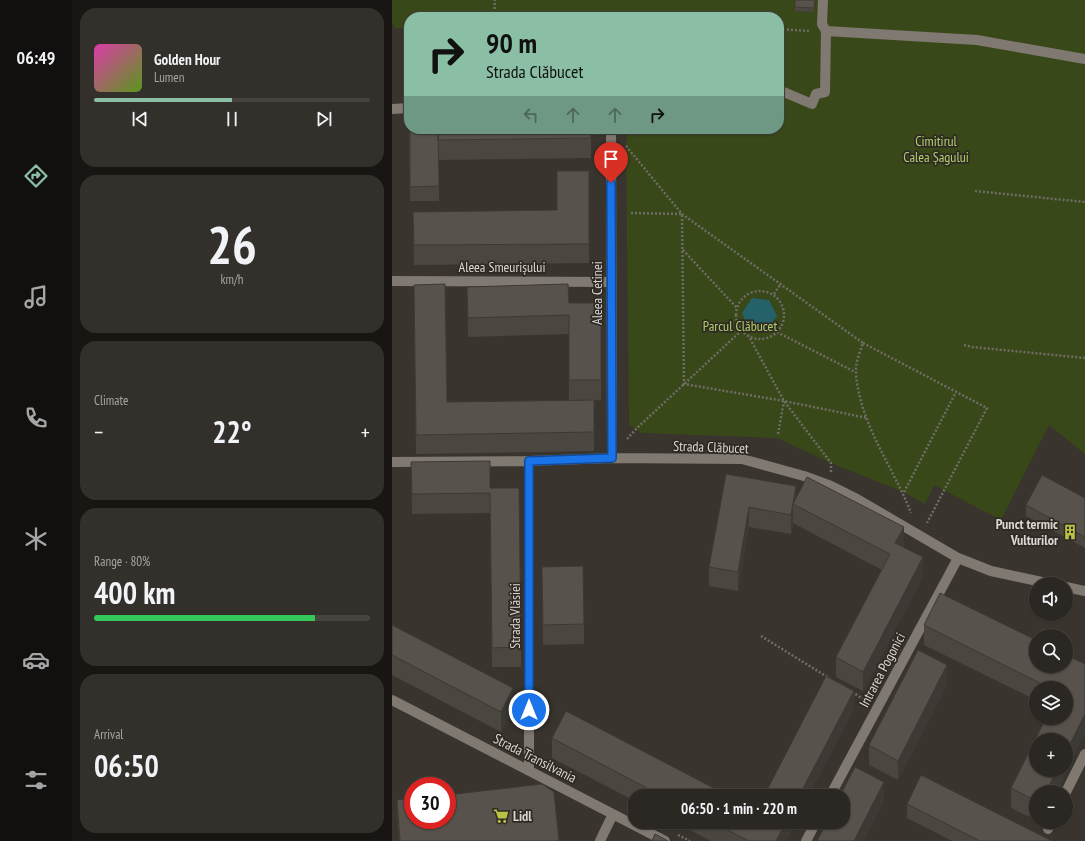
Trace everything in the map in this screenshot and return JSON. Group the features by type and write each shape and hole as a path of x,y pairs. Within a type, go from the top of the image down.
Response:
{"street":[{"path":"784,92 812,104 816,94 825,92 826,31 822,24 823,0"},
{"path":"826,31 977,40 1085,59"},
{"path":"392,109 404,108"},
{"name":"Aleea Cetinei","path":"610,134 612,458"},
{"name":"Aleea Smeurișului","path":"392,281 611,282"},
{"name":"Strada Clăbucet","path":"392,462 529,461 612,458 742,459 804,476 831,486 857,499 958,558 991,571 1029,579"},
{"name":"Strada Vlăsiei","path":"529,461 529,771"},
{"name":"Intrarea Pogonici","path":"834,789 877,708 939,601 958,558"},
{"path":"1073,588 1085,591"},
{"name":"Strada Transilvania","path":"392,700 665,841"},
{"path":"1070,785 1085,754"},
{"path":"600,841 612,814"},
{"path":"806,841 812,829"}],"path":[{"path":"494,0 494,12"},
{"path":"784,29 826,31"},
{"path":"626,145 682,214 863,343 987,408 920,536"},
{"path":"975,191 1085,202"},
{"path":"631,213 682,214"},
{"path":"682,214 684,384"},
{"path":"683,250 737,308"},
{"path":"774,294 780,285"},
{"path":"748,336 754,338 766,338 777,332 782,326 785,312 779,299 774,294 759,290 745,295 737,308 736,316 738,323 748,336 784,401 831,463 831,486"},
{"path":"612,458 636,429 742,330"},
{"path":"777,332 856,372"},
{"path":"863,343 856,372 860,400 887,462 903,492 920,536"},
{"path":"964,345 1085,358"},
{"path":"684,384 784,401 867,418"},
{"path":"903,492 956,392"},
{"path":"778,434 784,401"},
{"path":"762,636 832,680"},
{"path":"852,692 877,708"}],"green space":[{"path":"392,0 1085,0 1085,454 1049,425 1001,520 934,485 925,504 903,492 831,463 777,438 642,433 629,425 626,145 627,134 784,134 784,12 404,12 404,28 395,28 392,22"}],"water":[{"path":"752,298 769,300 777,316 767,330 749,328 742,313"}],"building":[{"path":"795,0 815,0 814,8 795,7"},
{"path":"410,134 438,134 439,186 410,187"},
{"path":"438,134 591,134 591,138 438,140"},
{"path":"557,171 589,171 589,244 414,245 413,212 557,210"},
{"path":"445,284 447,402 594,400 594,432 416,435 414,285"},
{"path":"568,284 569,303 601,303 601,380 569,380 569,315 468,318 467,287"},
{"path":"490,461 490,488 519,488 521,647 492,648 490,493 412,494 411,462"},
{"path":"726,474 796,486 791,515 749,507 738,572 709,567"},
{"name":"Punct termic Vulturilor","path":"1042,475 1085,498 1085,537 1026,505"},
{"path":"807,477 904,527 895,543 923,557 863,672 836,657 890,554 793,504"},
{"path":"583,566 584,624 543,625 542,567"},
{"path":"940,593 1029,637 1029,673 1073,673 1073,658 1085,664 1085,714 1073,738 1073,733 1038,733 1042,725 1073,725 1073,681 1036,681 924,625"},
{"path":"392,625 513,688 501,712 392,655"},
{"path":"918,650 947,665 898,761 869,745"},
{"path":"826,676 854,691 803,789 768,789"},
{"path":"566,711 716,789 649,789 552,738"},
{"path":"1029,752 1029,777 1054,777 1050,785 1029,785 1029,797 1011,788"},
{"path":"855,767 884,782 854,841 817,841 823,829 850,829 850,789 844,789"},
{"path":"921,775 1052,841 980,841 907,804"},
{"name":"Lidl","path":"542,784 554,792 559,841 400,841 397,800 404,799 404,829 456,829 456,794"},
{"path":"726,829 782,829 776,841 749,841"},
{"path":"655,834 668,841 652,841"}],"place":[{"name":"Punct termic Vulturilor","path":"1070,532"},
{"name":"Lidl","path":"501,816"}],"route":[{"path":"529,710 529,461 612,458 611,183"}],"park label":[{"name":"Cimitirul Calea Șagului","path":"936,150"},
{"name":"Parcul Clăbucet","path":"740,326"}]}
